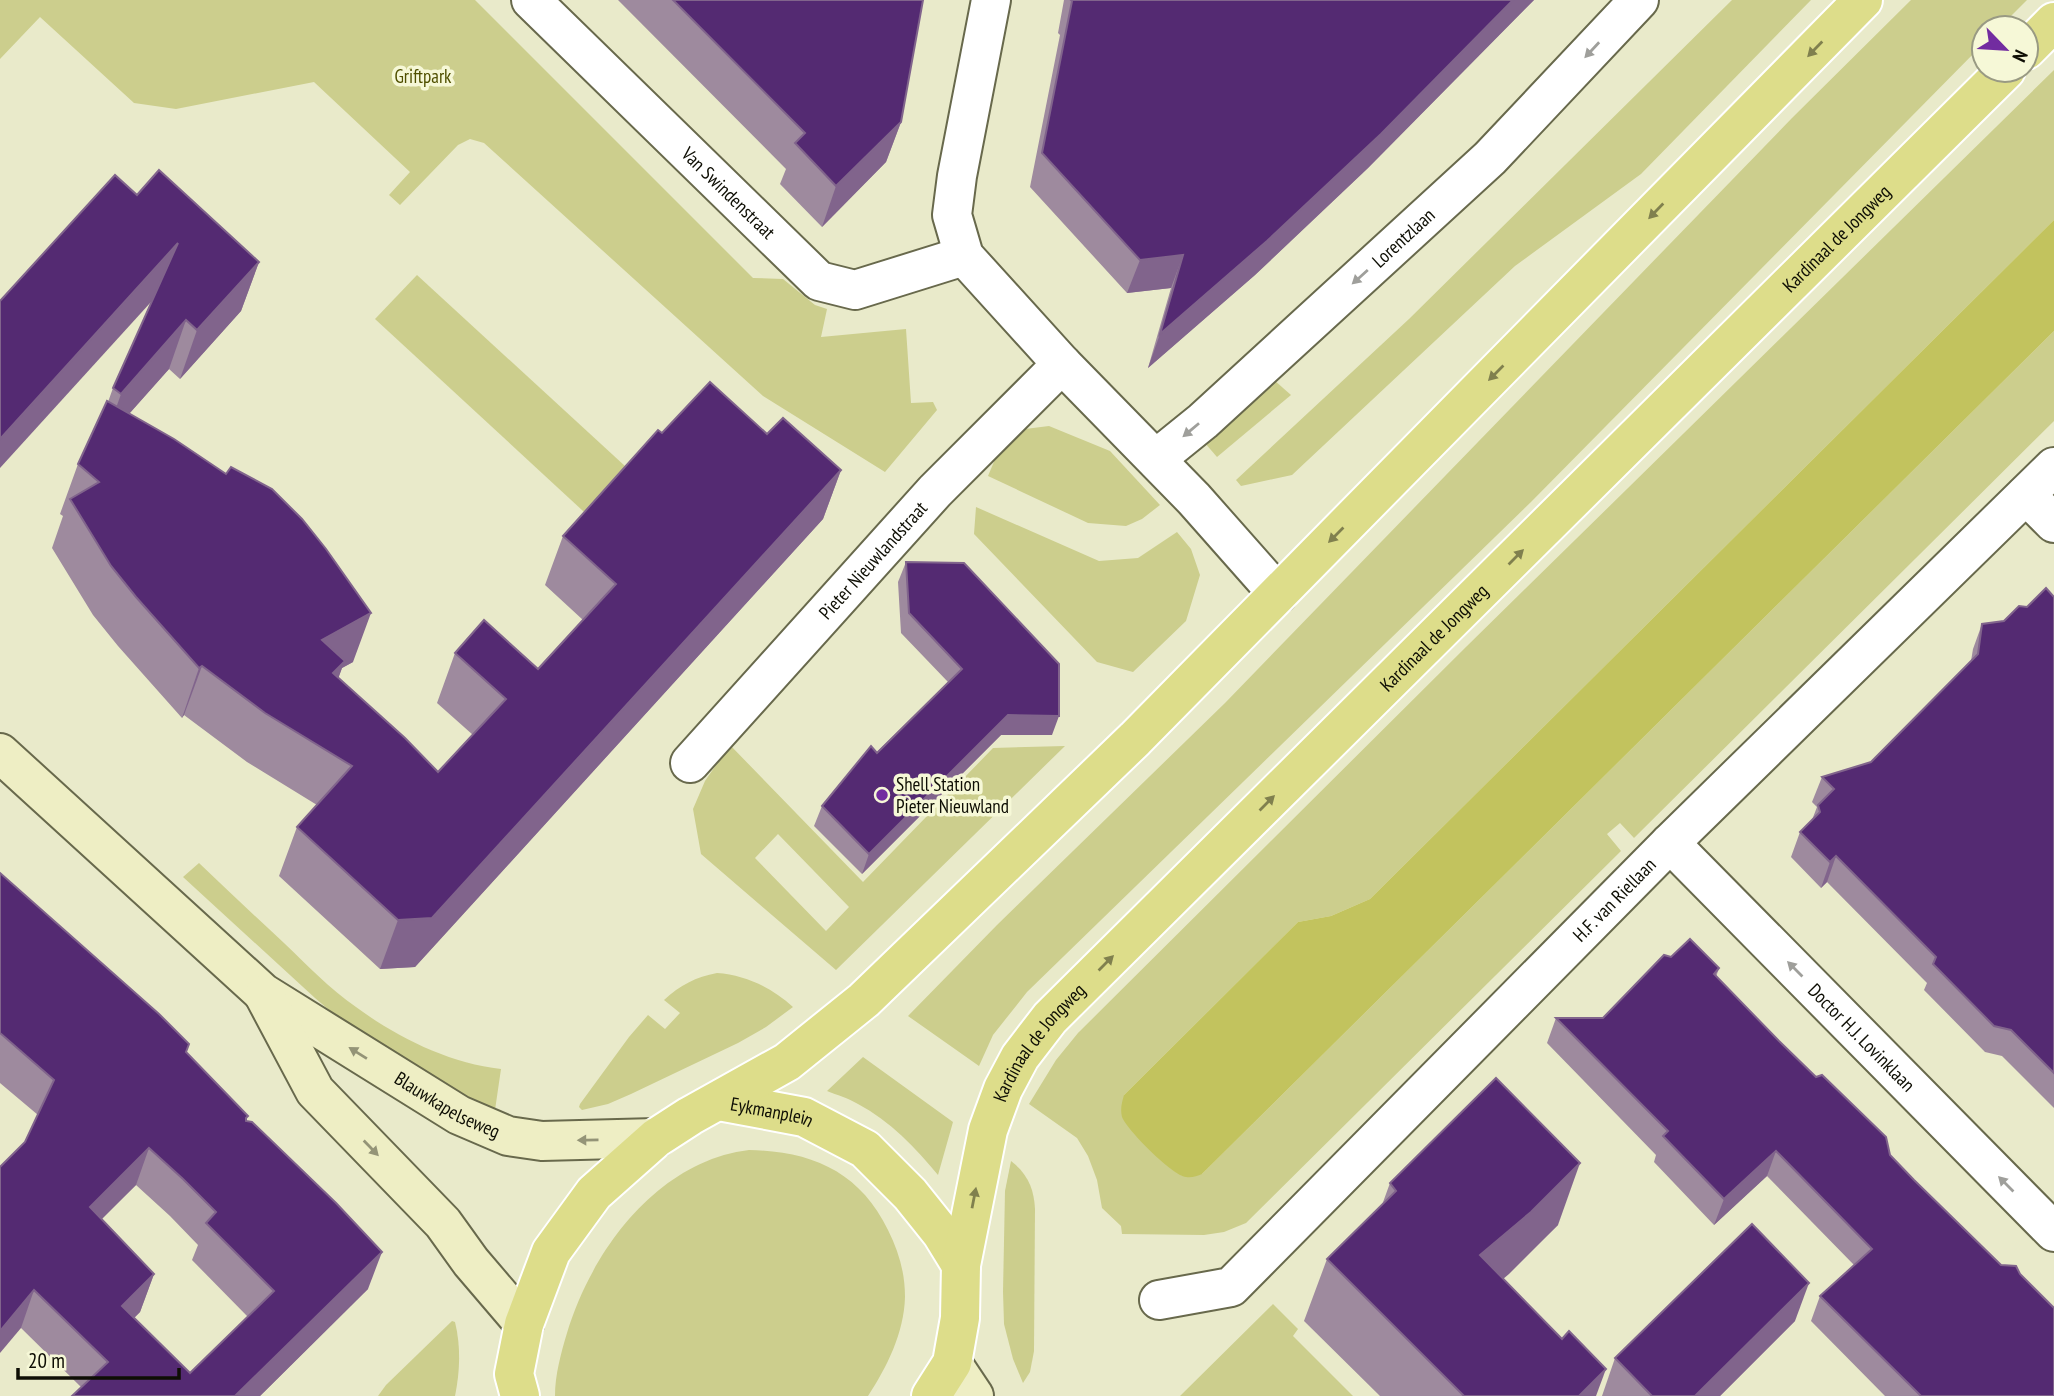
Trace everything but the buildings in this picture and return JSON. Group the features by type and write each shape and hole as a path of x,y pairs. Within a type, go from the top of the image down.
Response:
{"main road":[{"path":"719,1101 787,1062 864,1000 1135,739 1863,0"},
{"path":"2040,36 2054,22"},
{"name":"Kardinaal de Jongweg","path":"961,1265 988,1130 1003,1089 1020,1057 1050,1018 1992,84"},
{"name":"Blauwkapelseweg","path":"0,753 263,993 458,1115 508,1136 542,1141 656,1138"},
{"name":"Blauwkapelseweg","path":"263,993 316,1091 443,1223 471,1262 524,1324"},
{"name":"Eykmanplein","path":"511,1389 524,1324 551,1252 594,1193 656,1138 719,1101 804,1117 865,1149 910,1194 942,1234 961,1265"},
{"path":"931,1396 952,1363 960,1318 961,1265"},
{"path":"952,1363 974,1396"}],"street":[{"name":"Van Swindenstraat","path":"531,0 819,281 855,290 964,256"},
{"path":"991,0 952,215 964,256 1062,364 1203,509 1278,594"},
{"name":"Lorentzlaan","path":"1156,459 1213,411 1490,158 1639,0"},
{"name":"Pieter Nieuwlandstraat","path":"690,763 935,491 1062,364"},
{"name":"H.F. van Riellaan","path":"1159,1300 1230,1287 1670,843 2054,467"},
{"path":"2026,495 2054,523"},
{"name":"Doctor H.J. Lovinklaan","path":"1670,843 2054,1232"}],"green space":[{"name":"Griftpark","path":"0,0 475,0 753,278 783,279 815,305 827,309 821,337 906,329 911,403 933,402 937,410 885,472 763,396 484,143 470,139 458,145 400,205 389,195 410,172 314,82 176,109 134,103 40,17 0,59"},
{"path":"1732,0 1811,0 1641,174 1515,266 1292,475 1241,486 1236,480 1409,319"},
{"path":"1911,0 2027,0 2013,14 1970,14 1970,57 1531,502 1027,992 993,1035 979,1066 908,1016 997,925 1225,703 1792,118"},
{"path":"2054,70 2054,220 1370,899 1331,916 1298,922 1124,1095 1202,1174 2054,331 2054,421 1634,838 1620,823 1607,834 1621,851 1246,1223 1224,1232 1204,1235 1122,1234 1121,1226 1102,1208 1097,1180 1088,1156 1077,1138 1029,1104 1056,1060 1078,1033 1467,646"},
{"path":"417,275 638,478 596,523 375,319"},
{"path":"1274,380 1291,395 1217,457 1204,442"},
{"path":"1049,426 1110,451 1160,505 1142,519 1126,526 1088,523 988,476 1001,445 1025,429"},
{"path":"976,507 1099,561 1138,558 1177,532 1191,549 1200,575 1186,621 1133,672 1097,662 974,534"},
{"path":"730,745 863,882 993,748 1065,746 836,970 701,854 693,809 705,781","holes":["778,834 849,907 826,931 755,858"]},
{"path":"199,863 328,985 372,1018 407,1039 443,1055 501,1069 495,1110 470,1104 375,1049 183,877"},
{"path":"717,973 738,976 758,984 793,1007 738,1043 631,1094 608,1104 582,1110 579,1107 648,1015 665,1029 680,1013 664,1000 689,982"},
{"path":"863,1057 953,1122 938,1175 911,1145 881,1118 854,1102 827,1091"},
{"path":"749,1150 793,1155 832,1169 863,1193 888,1230 903,1271 904,1310 893,1349 868,1396 555,1396 561,1356 578,1302 593,1271 633,1214 658,1191 686,1172 716,1158"},
{"path":"1011,1161 1029,1182 1035,1209 1034,1351 1030,1372 1023,1383 1013,1359 1004,1324 1005,1191"},
{"path":"1273,1304 1298,1329 1293,1336 1353,1396 1180,1396"},
{"path":"452,1321 455,1322 459,1350 455,1396 378,1396 386,1385"}],"shaded area":[{"path":"2054,220 2054,331 1202,1174 1190,1177 1180,1175 1151,1152 1122,1117 1124,1095 1298,922 1331,916 1370,899"}],"place":[{"name":"Shell Station Pieter Nieuwland","path":"882,795"}]}
